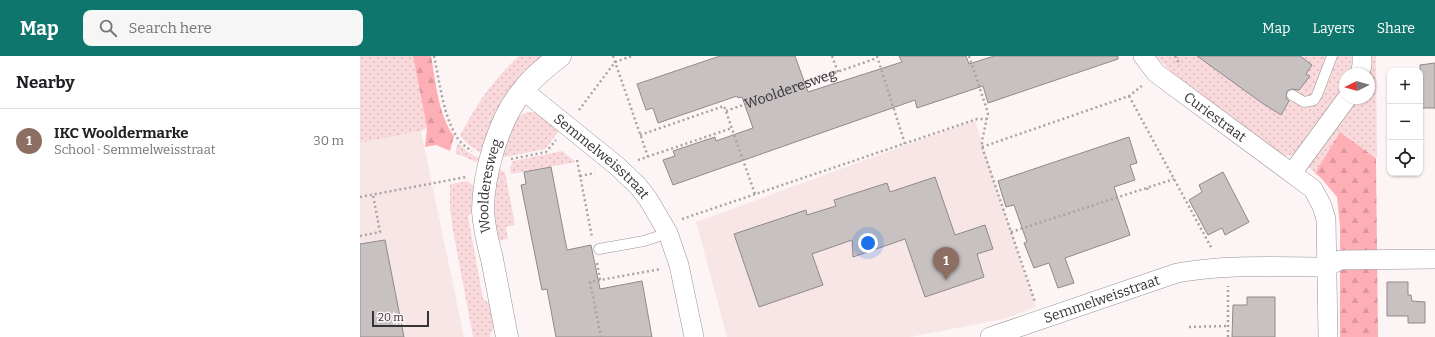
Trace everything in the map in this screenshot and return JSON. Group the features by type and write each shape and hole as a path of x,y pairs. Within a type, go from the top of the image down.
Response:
{"street":[{"name":"Woolderesweg","path":"507,337 483,212 485,184 499,133 522,90 540,72 560,56"},
{"name":"Curiestraat","path":"1143,56 1156,72 1313,189 1322,206 1326,219 1328,266 1328,337"},
{"path":"1361,68 1362,56"},
{"name":"Semmelweisstraat","path":"522,90 617,166 638,186 666,229 679,265 694,337"},
{"path":"1292,173 1343,104"},
{"name":"Semmelweisstraat","path":"990,337 1177,273 1222,268 1328,266 1340,260 1435,259"}],"lane":[{"path":"1292,95 1304,102 1314,100 1332,56"},
{"path":"596,250 644,241 666,229"}],"path":[{"path":"360,197 489,166 480,156 464,146 458,139 446,112 434,56"},
{"path":"613,56 648,157"},
{"path":"832,56 838,72"},
{"path":"971,56 988,112 982,147 1041,320"},
{"name":"Woolderesweg","path":"726,111 877,57 905,144"},
{"path":"982,147 1130,96 1156,72"},
{"path":"1130,96 1222,268 1228,337"},
{"path":"640,135 724,106 755,194"},
{"path":"666,229 755,194 977,119 987,119"},
{"path":"617,166 732,128"},
{"path":"554,142 560,147"},
{"path":"572,156 577,160 596,250 600,280"},
{"path":"1011,232 1174,179"},
{"path":"1147,188 1149,192"},
{"path":"360,236 380,232 373,195"},
{"path":"601,337 590,282 679,265"},
{"path":"1189,328 1228,326"}],"shaded area":[{"path":"360,56 413,56 427,128 421,131 360,143"},
{"path":"519,56 542,56 528,69 481,153 470,146 460,136 472,114 493,83"},
{"path":"1156,56 1376,56 1377,158 1340,132 1315,173 1295,155 1284,156 1171,72"},
{"path":"527,112 537,112 560,129 545,149 500,158 516,120"},
{"path":"975,120 1036,307 1004,319 910,337 727,337 696,222"},
{"path":"421,131 464,337 360,337 360,143"},
{"path":"458,143 468,152 480,159 478,162 455,153"},
{"path":"562,151 576,162 511,174 510,168 513,161"},
{"path":"498,169 505,172 515,225 506,227 508,239 498,241 494,202"},
{"path":"467,181 475,187 474,210 468,216 483,299 490,304 495,327 490,334 490,337 473,337 452,225 450,184"}],"green space":[{"path":"413,56 431,56 441,108 444,118 454,136 450,151 436,145 425,147 427,128"},
{"path":"1340,132 1376,158 1378,337 1340,337 1340,226 1337,197 1315,173"}],"building":[{"path":"720,56 795,56 808,92 902,62 899,56 966,56 969,64 994,56 1118,56 1118,59 988,103 983,86 917,108 915,100 673,185 663,160 675,156 673,151 715,137 716,141 753,128 742,97 738,98 737,96 658,123 653,108 646,110 637,84"},
{"path":"1197,56 1300,56 1312,65 1306,74 1310,76 1299,90 1292,89 1287,91 1286,98 1289,101 1281,115"},
{"path":"1435,63 1435,108 1423,108 1423,68 1420,68 1420,65"},
{"path":"1129,137 1137,163 1130,165 1135,180 1114,187 1130,235 1065,258 1074,283 1058,288 1049,263 1034,268 1024,243 1027,242 1014,205 1006,207 998,181"},
{"path":"551,167 567,250 591,245 600,289 642,281 652,337 556,337 547,289 542,290 521,185 526,184 524,172"},
{"path":"1223,172 1249,222 1225,235 1222,228 1208,235 1189,200 1202,192 1199,185"},
{"path":"935,177 955,235 985,225 993,249 977,254 984,277 925,297 905,239 853,257 852,240 812,254 823,285 759,307 734,234 806,210 807,215 836,206 834,200 887,183 890,192"},
{"path":"385,240 404,337 360,337 360,244"},
{"path":"1387,282 1408,282 1408,295 1411,295 1412,301 1425,302 1425,323 1408,323 1408,316 1387,316"},
{"path":"1247,297 1275,297 1275,337 1232,337 1233,305 1247,305"}],"place":[{"name":"IKC Wooldermarke","path":"946,280"}]}
